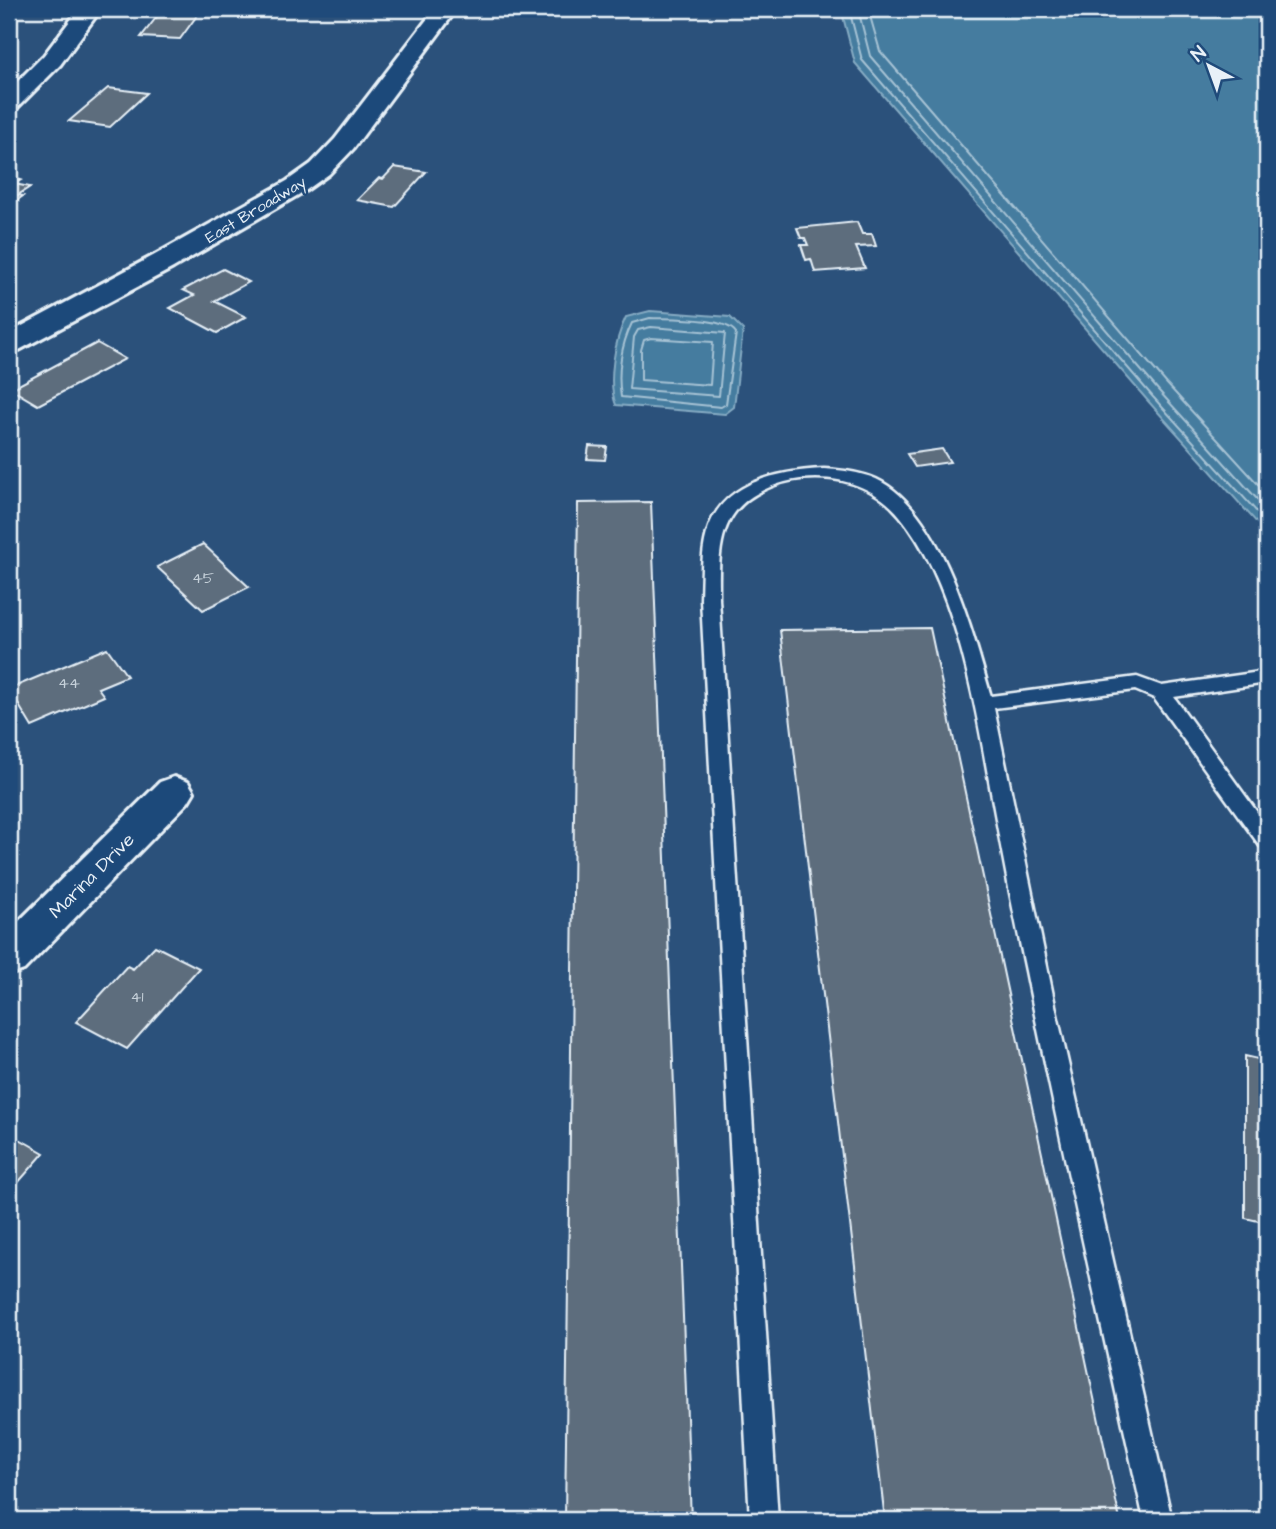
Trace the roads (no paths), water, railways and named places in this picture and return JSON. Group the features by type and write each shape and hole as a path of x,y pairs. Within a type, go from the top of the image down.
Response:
{"street":[{"path":"9,103 52,60 90,9"},
{"name":"East Broadway","path":"9,344 174,256 296,186 320,169 344,144 446,9"},
{"name":"Marina Drive","path":"9,958 173,792"}],"lane":[{"path":"764,1520 710,599 711,548 721,517 734,500 759,486 784,478 817,474 846,474 870,482 887,493 919,531 955,607 984,702 1006,825 1064,1104 1158,1520"},
{"path":"984,702 1137,683 1161,693 1267,677"},
{"path":"1161,693 1267,841"}],"water":[{"path":"841,9 1267,9 1267,534 855,63"},
{"path":"650,311 730,317 743,330 734,407 725,414 616,405 612,373 622,326 626,317"}]}
